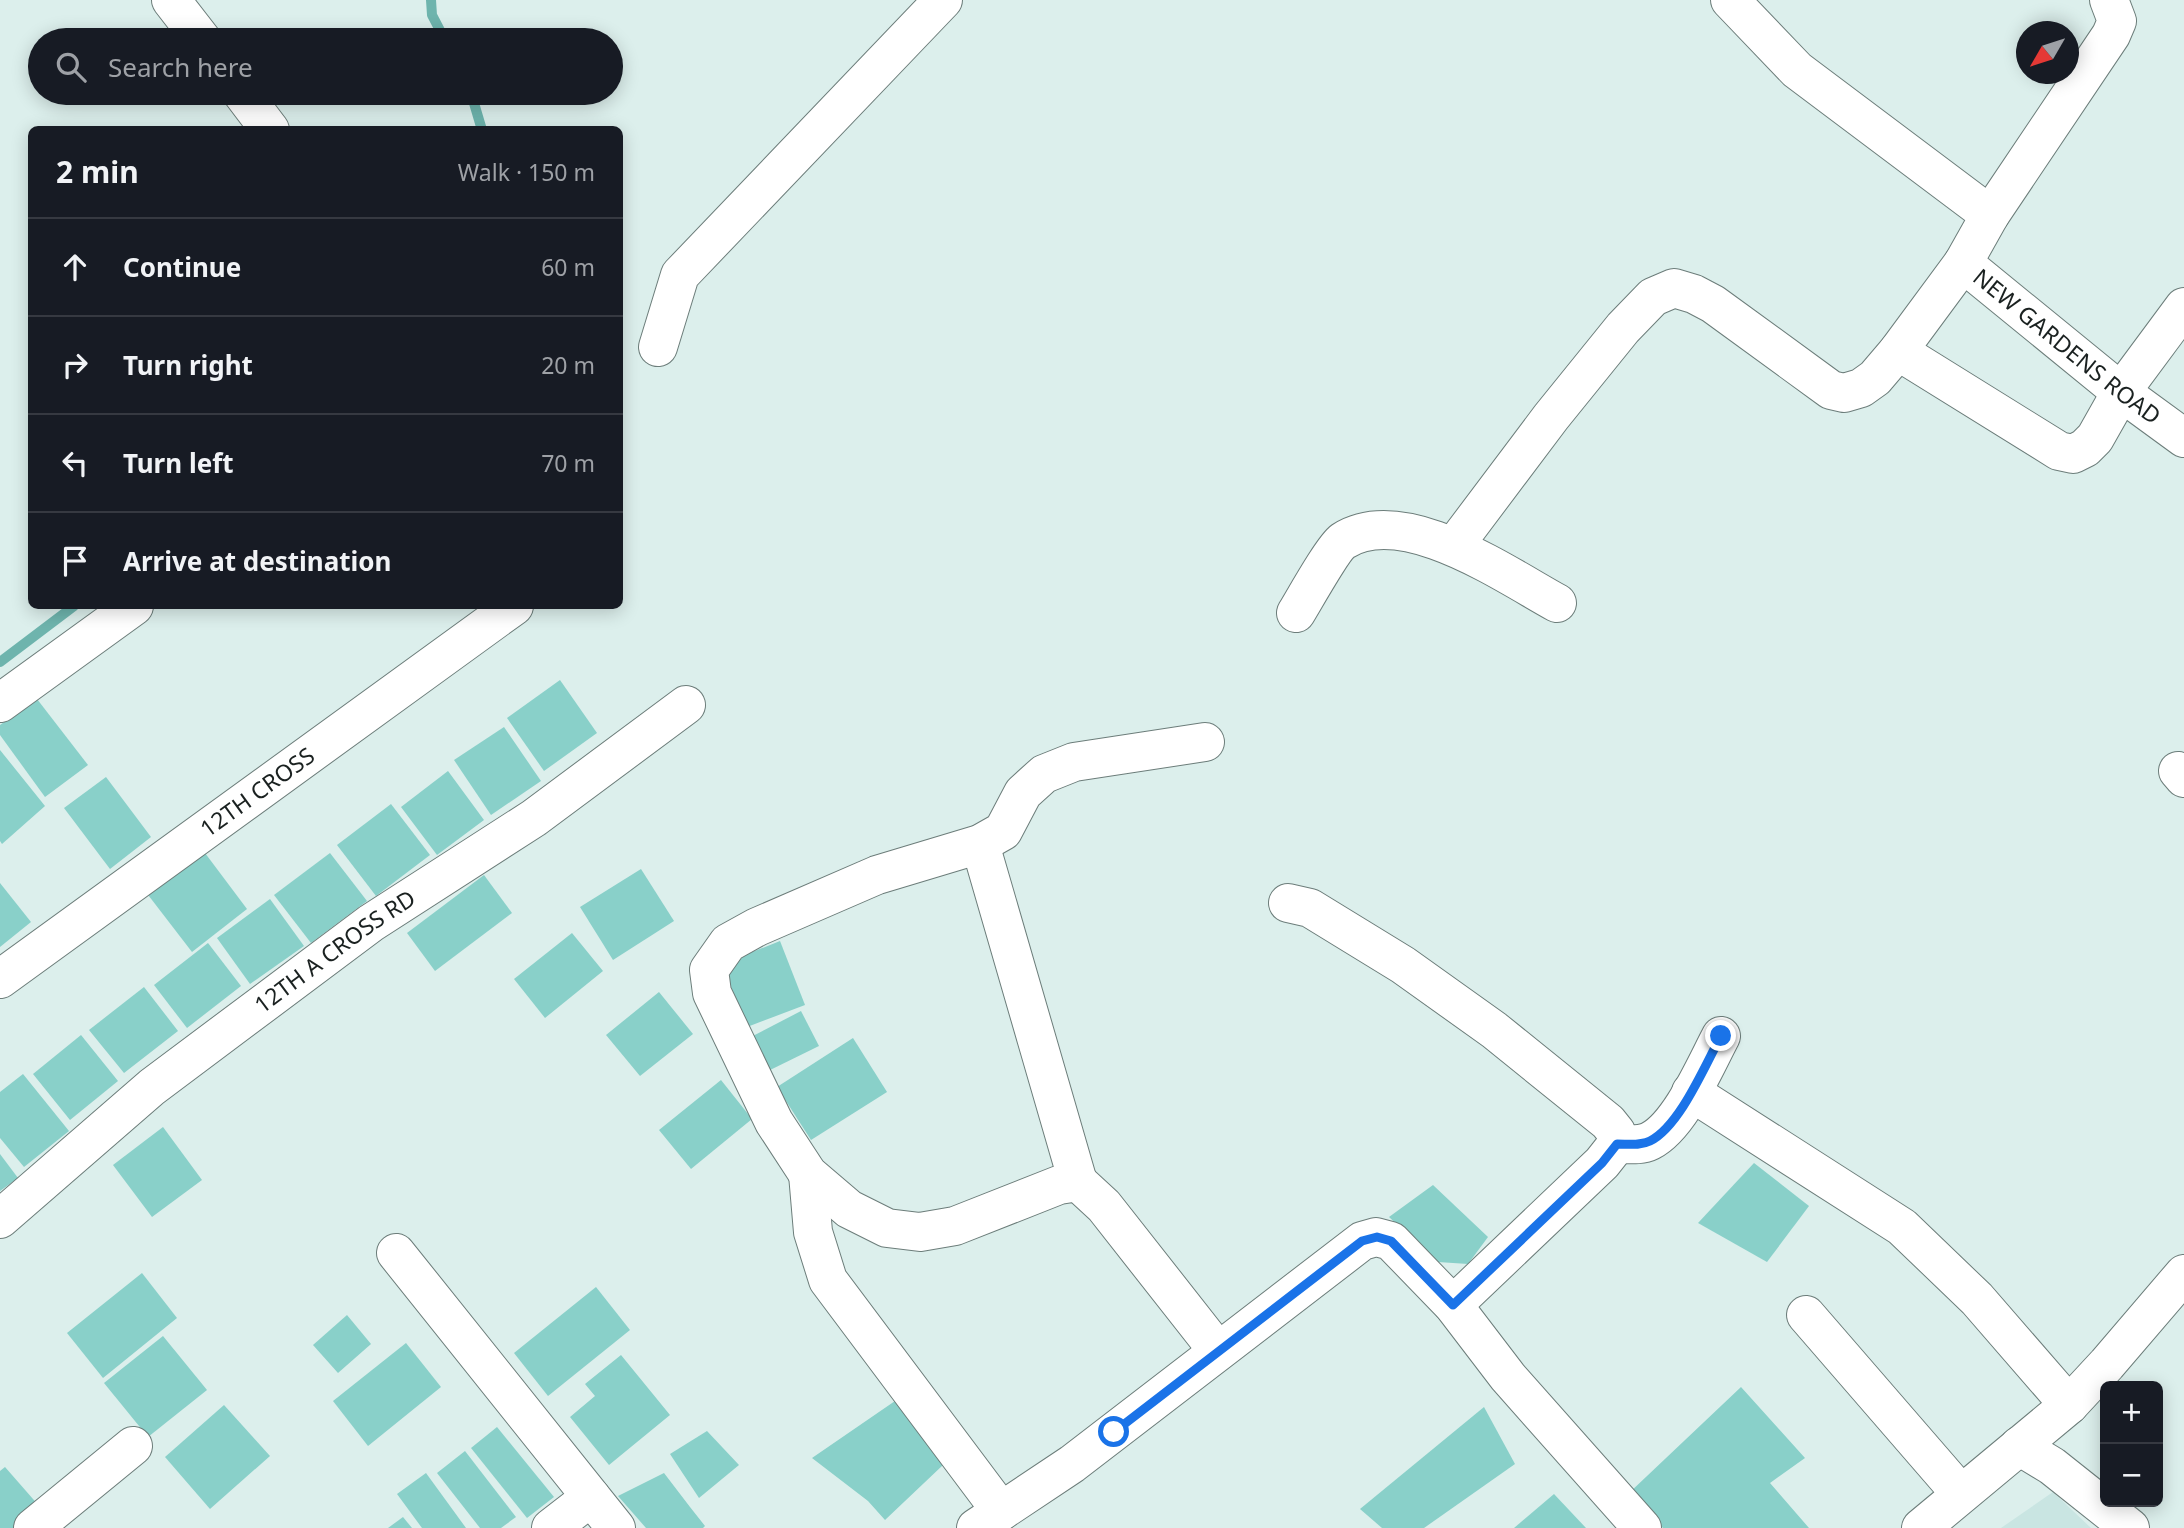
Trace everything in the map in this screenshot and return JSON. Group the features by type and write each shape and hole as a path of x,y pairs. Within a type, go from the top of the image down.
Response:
{"street":[{"path":"171,0 193,28"},
{"path":"658,347 680,275 943,0"},
{"path":"1730,0 1797,70 1990,215"},
{"name":"NEW GARDENS ROAD","path":"2109,0 2117,21 2111,35 1990,215 1963,263 2121,392 2184,438"},
{"path":"251,105 267,126"},
{"path":"1454,546 1559,407 1623,328 1653,297 1674,288 1713,304 1831,390 1844,393 1861,388 1875,378 1963,263"},
{"path":"1898,351 2059,451 2073,454 2095,439 2121,392 2184,307"},
{"path":"1296,614 1310,588 1342,542 1373,530 1401,530 1454,546 1557,603"},
{"path":"0,703 130,609"},
{"name":"12TH CROSS","path":"0,979 510,609"},
{"name":"12TH A CROSS RD","path":"0,1219 152,1087 371,923 534,818 686,705"},
{"path":"1078,1182 1059,1185 955,1226 920,1232 887,1228 849,1209 808,1174 774,1122 712,992 709,970 729,943 757,927 877,875 980,844 1003,831 1023,793 1044,774 1074,762 1205,742"},
{"path":"980,844 1078,1182 1104,1206 1218,1351"},
{"path":"1288,903 1310,908 1331,919 1403,965 1494,1030 1608,1122 1616,1132 1617,1144 1602,1163 1453,1305"},
{"path":"1617,1144 1651,1141 1677,1118 1721,1036"},
{"path":"1691,1092 1902,1227 1977,1299 2068,1405"},
{"path":"808,1174 813,1232 828,1280 989,1519 1072,1464 1362,1241 1377,1237 1391,1241 1453,1305 1508,1377 1642,1528"},
{"path":"396,1253 616,1528"},
{"path":"1921,1528 2068,1405 2184,1274"},
{"path":"1806,1315 1961,1494"},
{"path":"33,1528 133,1446"},
{"path":"2019,1446 2052,1466 2130,1528"},
{"path":"551,1528 591,1497"}],"shaded area":[{"path":"2053,1492 2091,1528 2001,1528"}],"building":[{"path":"560,680 597,733 544,771 507,718"},
{"path":"37,699 88,765 45,797 0,735 0,725"},
{"path":"504,727 541,781 491,815 454,760"},
{"path":"0,750 45,806 2,844 0,841"},
{"path":"448,771 484,820 437,855 401,807"},
{"path":"106,777 151,837 110,869 64,808"},
{"path":"391,804 430,855 376,896 337,845"},
{"path":"199,845 247,909 192,952 142,887"},
{"path":"330,853 367,901 311,943 274,895"},
{"path":"641,869 674,921 613,960 580,907"},
{"path":"484,875 512,913 435,971 407,933"},
{"path":"0,883 31,922 0,947"},
{"path":"270,899 304,946 250,984 217,938"},
{"path":"572,933 603,971 545,1018 514,979"},
{"path":"780,941 805,1005 747,1027 722,964"},
{"path":"208,943 241,986 187,1028 154,985"},
{"path":"144,987 178,1031 124,1073 89,1030"},
{"path":"659,992 693,1034 640,1076 606,1035"},
{"path":"801,1011 819,1046 764,1073 747,1039"},
{"path":"81,1035 118,1081 70,1120 33,1074"},
{"path":"853,1038 887,1092 811,1140 777,1087"},
{"path":"23,1074 69,1131 24,1167 0,1138 0,1092"},
{"path":"721,1080 752,1119 691,1169 659,1130"},
{"path":"163,1127 202,1180 152,1217 113,1165"},
{"path":"0,1154 18,1178 0,1191"},
{"path":"1754,1163 1809,1206 1767,1262 1698,1223"},
{"path":"1433,1185 1488,1237 1468,1264 1438,1262 1389,1217"},
{"path":"142,1273 177,1318 103,1378 67,1333"},
{"path":"596,1287 630,1330 548,1396 514,1353"},
{"path":"347,1315 371,1344 338,1373 313,1345"},
{"path":"163,1336 207,1390 148,1437 104,1383"},
{"path":"406,1343 441,1387 368,1446 333,1401"},
{"path":"621,1355 670,1415 609,1465 570,1417 595,1396 585,1384"},
{"path":"1741,1387 1805,1458 1770,1483 1809,1528 1663,1528 1628,1494"},
{"path":"895,1401 943,1465 885,1520 868,1501 812,1458"},
{"path":"224,1405 270,1456 210,1509 165,1457"},
{"path":"1484,1407 1515,1464 1424,1528 1382,1528 1360,1509"},
{"path":"497,1427 554,1497 527,1518 471,1448"},
{"path":"707,1431 739,1465 699,1498 670,1454"},
{"path":"465,1451 516,1517 501,1528 480,1528 437,1473"},
{"path":"5,1467 40,1507 15,1528 0,1528 0,1471"},
{"path":"426,1473 466,1528 422,1528 397,1494"},
{"path":"664,1473 705,1526 703,1528 646,1528 618,1496"},
{"path":"1554,1494 1586,1528 1514,1528"},
{"path":"403,1517 412,1528 388,1528"}],"waterway":[{"path":"431,0 432,15 439,28"},
{"path":"475,105 481,126"},
{"path":"0,662 70,609"}],"route":[{"path":"1114,1432 1362,1241 1377,1237 1391,1241 1453,1305 1602,1163 1617,1144 1651,1141 1677,1118 1721,1036"}]}
